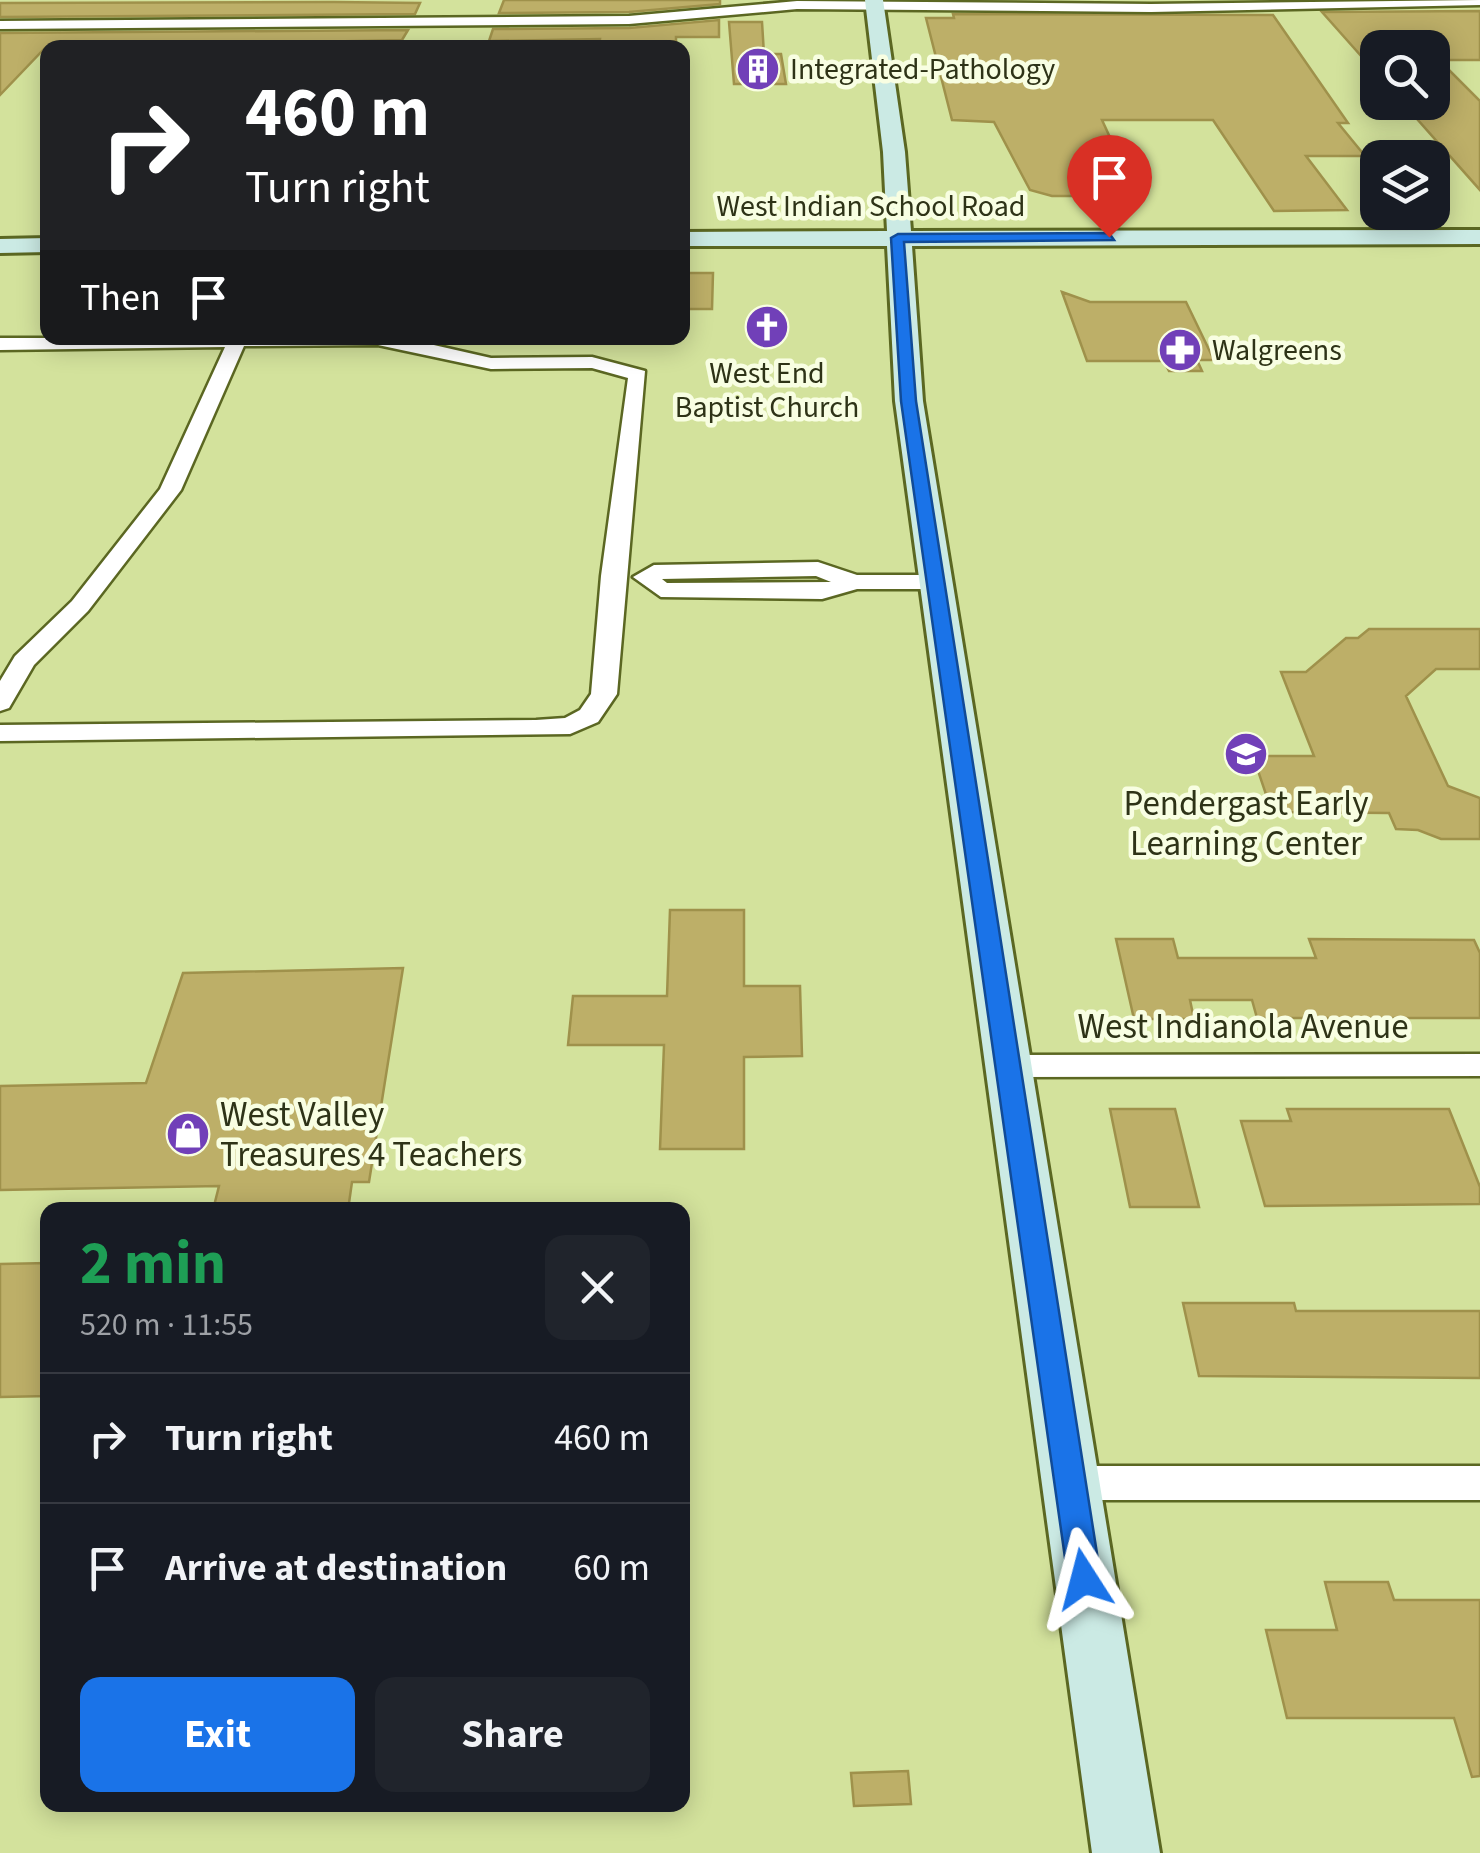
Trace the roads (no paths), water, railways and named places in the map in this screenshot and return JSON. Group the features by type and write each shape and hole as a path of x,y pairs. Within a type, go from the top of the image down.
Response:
{"main road":[{"path":"875,3 894,152 909,401 1126,1853"},
{"name":"West Indian School Road","path":"690,239 1480,237"},
{"path":"0,246 40,245"}],"street":[{"path":"572,20 574,0"},
{"path":"0,25 572,20 875,3 1480,1"},
{"path":"0,344 40,343"},
{"path":"0,703 24,661 80,606 170,490 235,345"},
{"path":"0,733 570,726 589,716 604,694 612,576 638,375 628,368 474,362 421,345"},
{"path":"612,576 645,577 661,590 822,592 854,582 934,582"},
{"name":"West Indianola Avenue","path":"1007,1066 1480,1065"},
{"path":"1070,1483 1480,1483"}],"place":[{"name":"Integrated-Pathology","path":"758,69"},
{"name":"West End Baptist Church","path":"767,327"},
{"name":"Walgreens","path":"1180,350"},
{"name":"Pendergast Early Learning Center","path":"1246,754"},
{"name":"West Valley Treasures 4 Teachers","path":"188,1134"}]}
